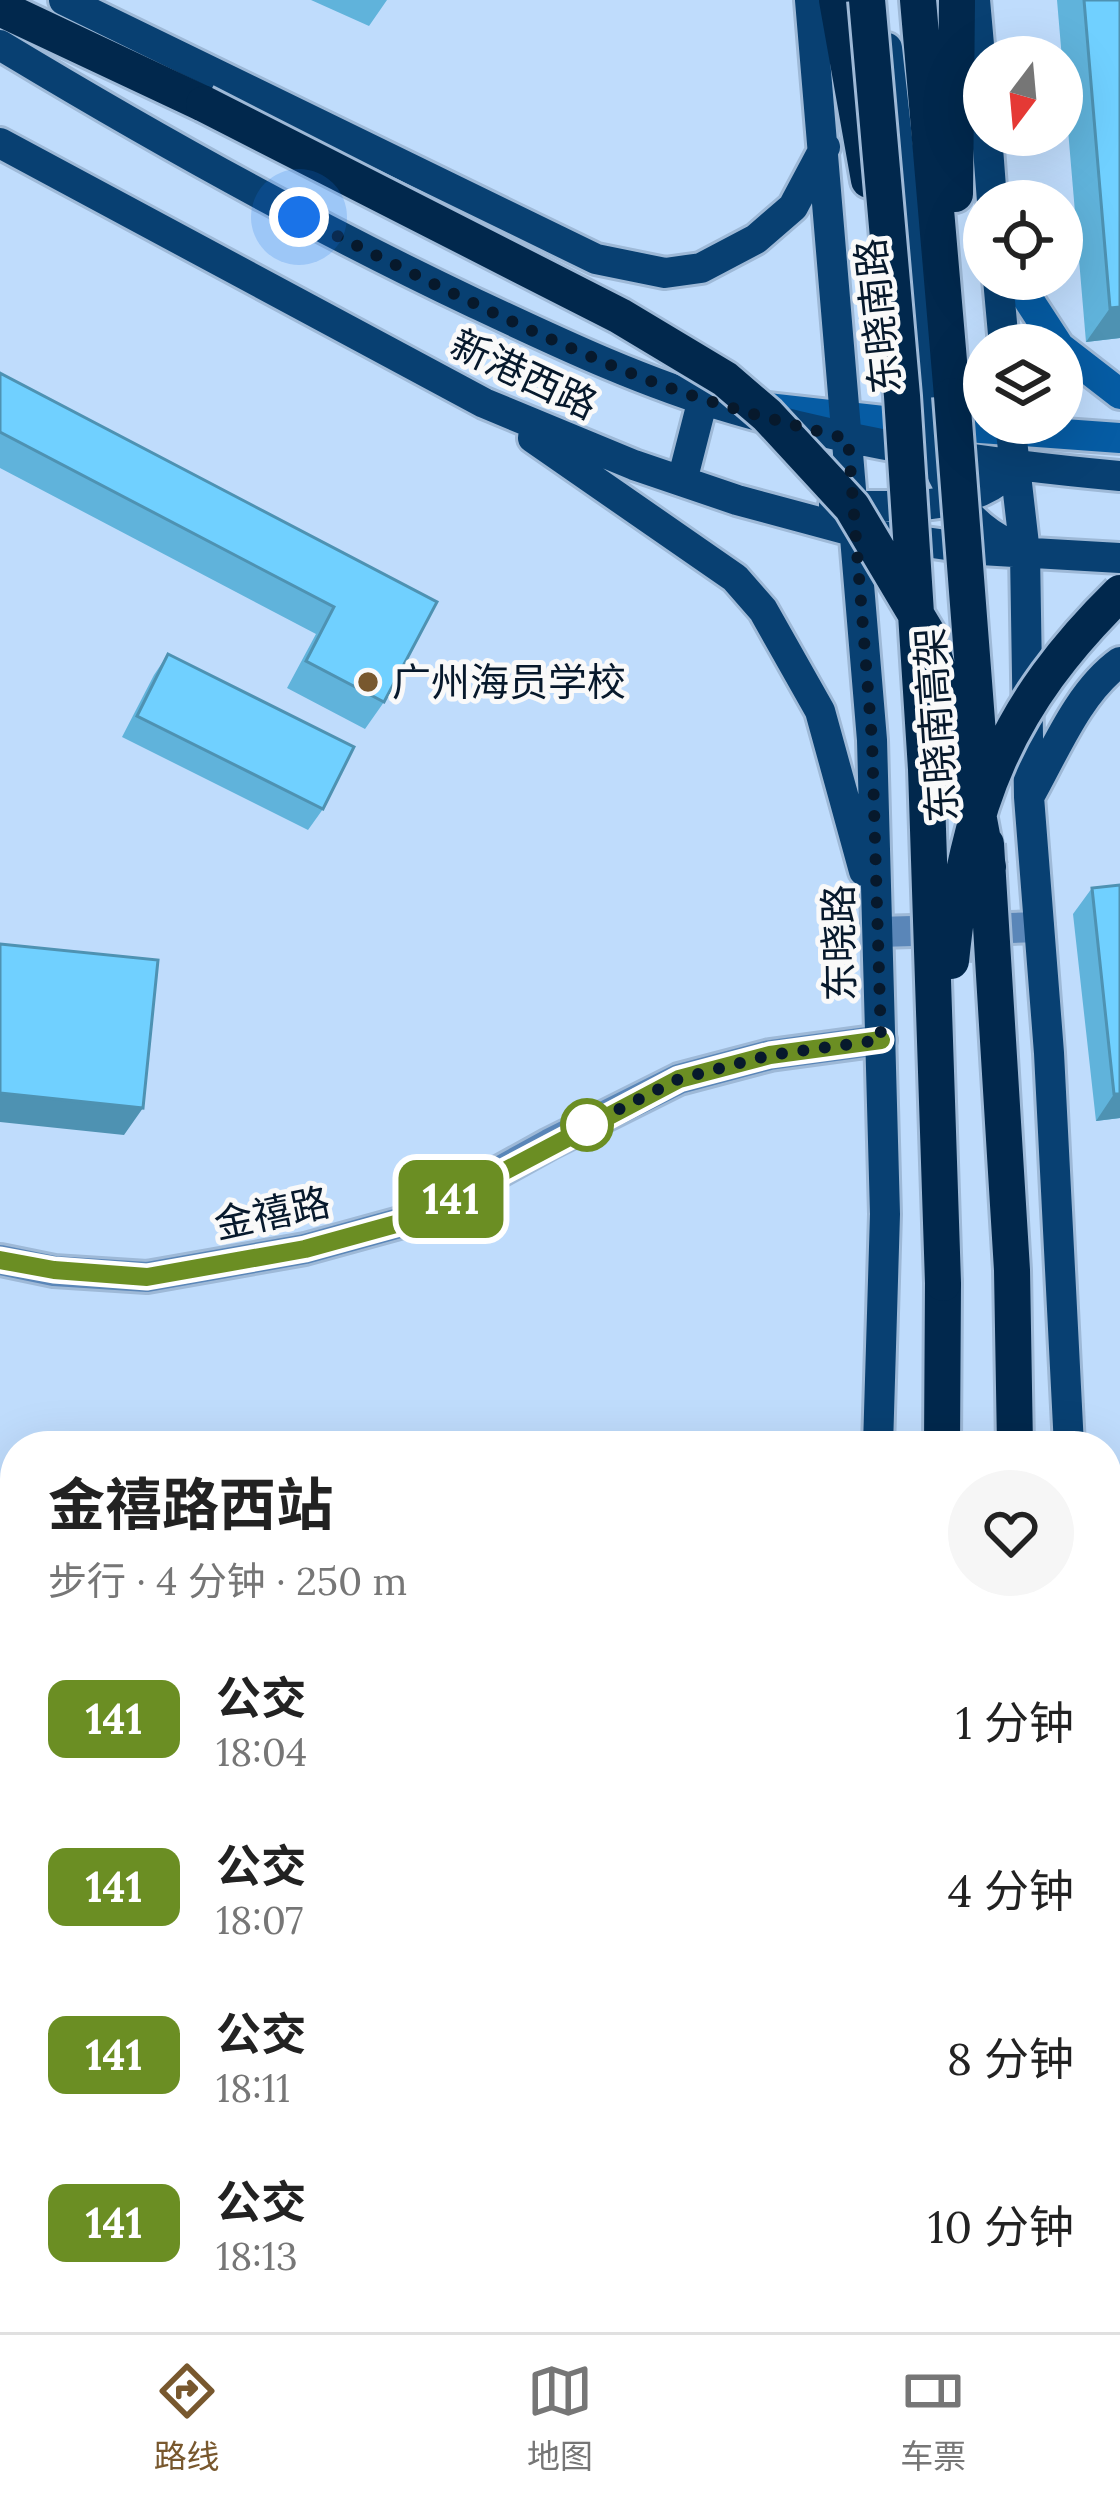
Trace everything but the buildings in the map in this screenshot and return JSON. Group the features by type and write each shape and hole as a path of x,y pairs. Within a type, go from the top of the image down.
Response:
{"highway":[{"path":"837,0 902,396"},
{"name":"东晓南高架","path":"867,0 902,396 926,769 944,1283 942,1431"},
{"name":"东晓南高架","path":"918,0 938,424 988,867 1012,1270 1015,1431"},
{"path":"938,424 971,3"},
{"path":"0,8 205,104 620,316 725,379 767,415 852,507 927,633 972,782 988,867"},
{"path":"944,1283 947,1001 967,856 998,757 1021,711 1062,655 1120,592"}],"main road":[{"path":"64,0 596,259 665,273 701,268 756,239 793,208 825,148"},
{"name":"东晓南路","path":"810,0 847,428"},
{"name":"东晓南路","path":"881,0 938,424 940,476 980,527 1024,551"},
{"path":"971,3 975,36"},
{"name":"新港西路","path":"0,45 299,217 555,341 703,399 847,428 938,424 1014,467 1120,476"},
{"name":"新港西路","path":"0,143 484,403 574,442 737,500 1057,556 1120,558"},
{"path":"1083,365 1120,394"},
{"path":"682,481 703,399"},
{"path":"484,403 735,578 763,610 820,711 879,932"},
{"path":"938,424 963,425"},
{"name":"东晓路","path":"847,428 872,740 879,932 884,1214 878,1431"},
{"path":"1083,434 1120,438"},
{"path":"1012,444 1024,551 1028,797 1070,1431"},
{"path":"855,518 978,496 999,484 1014,467"},
{"path":"1028,797 1072,720 1106,672 1120,662"}],"street":[{"path":"879,932 1039,927"},
{"name":"金禧路","path":"0,1260 54,1270 147,1277 305,1249 414,1219 679,1079 770,1055 881,1040"}],"bus line":[{"name":"141","path":"0,1260 54,1270 147,1277 305,1249 414,1219 679,1079 770,1055 881,1040"}],"place":[{"name":"广州海员学校","path":"368,682"}],"route":[{"path":"299,217 446,290 645,379 732,409 848,439 872,740 881,1040 770,1055 679,1079 582,1128 587,1125"}]}
